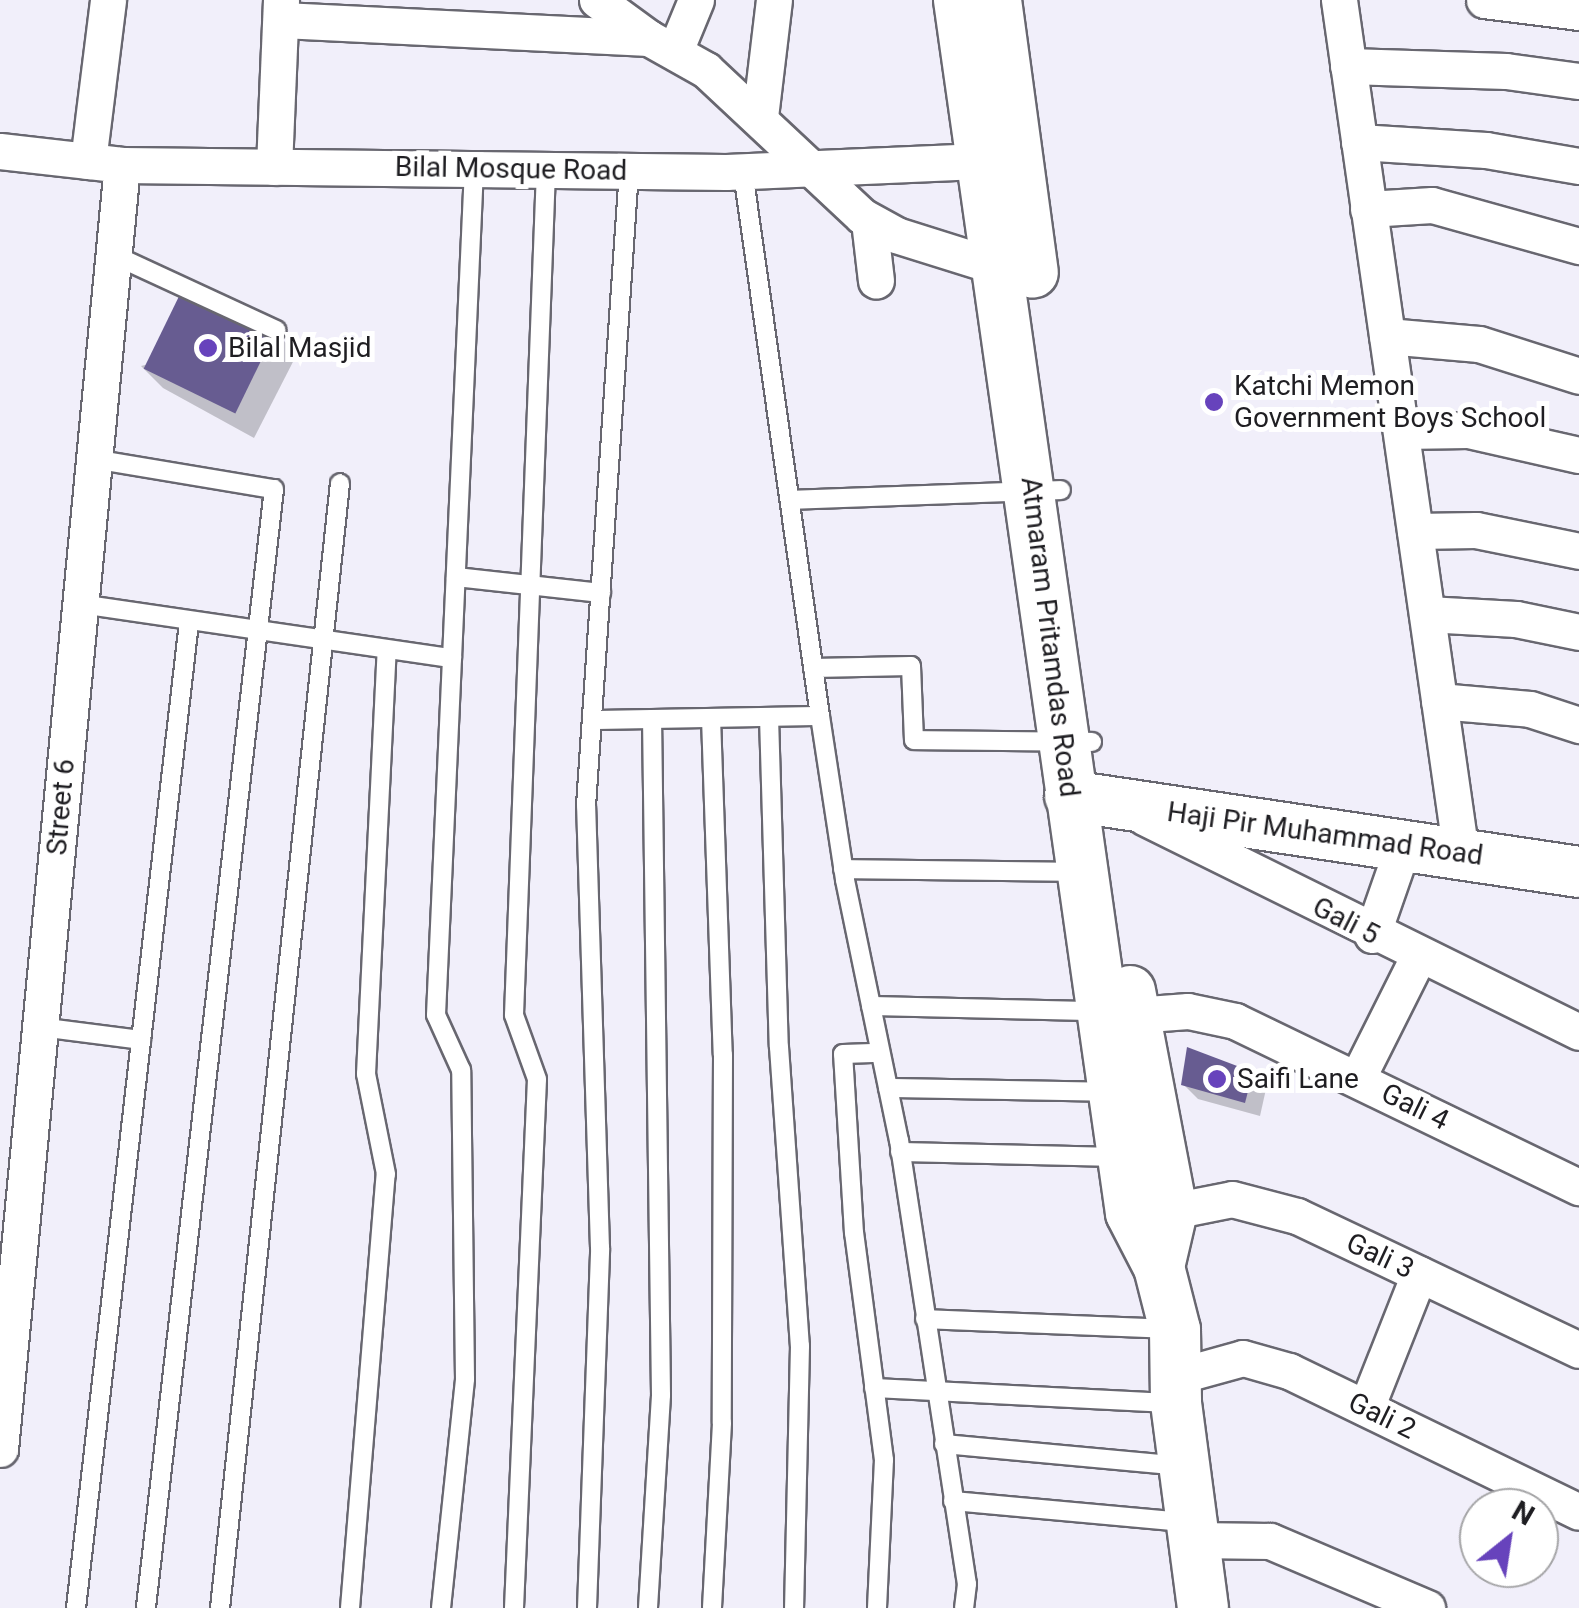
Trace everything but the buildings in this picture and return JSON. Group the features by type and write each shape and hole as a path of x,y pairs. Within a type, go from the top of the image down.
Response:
{"main road":[{"name":"Atmaram Pritamdas Road","path":"959,0 1003,160"},
{"name":"Atmaram Pritamdas Road","path":"996,0 1003,160 1017,274 1078,743 1096,800 1117,1013 1112,1092 1131,1214 1159,1268 1176,1370 1203,1608"},
{"name":"Atmaram Pritamdas Road","path":"1096,800 1080,872 1172,1211 1159,1268"},
{"name":"Haji Pir Muhammad Road","path":"1096,800 1579,872"}],"street":[{"name":"Street 6","path":"0,1449 114,255 105,163 108,0"},
{"path":"662,45 696,0"},
{"path":"760,117 774,0"},
{"path":"1339,0 1461,854"},
{"path":"1484,0 1579,12"},
{"path":"604,2 760,117 869,221 1017,274"},
{"path":"274,166 282,10 662,45"},
{"path":"1348,66 1506,71 1579,81"},
{"path":"1359,142 1486,150 1579,166"},
{"name":"Bilal Mosque Road","path":"0,151 105,163 630,171 743,172 1003,160"},
{"path":"1368,208 1432,205 1579,246"},
{"path":"869,221 876,281"},
{"path":"1387,336 1479,344 1579,376"},
{"path":"1401,431 1468,430 1579,455"},
{"path":"1415,532 1476,530 1579,550"},
{"path":"1427,614 1516,619 1579,632"},
{"path":"1439,700 1530,709 1579,724"},
{"name":"Gali 5","path":"1096,800 1579,1032"},
{"path":"1372,935 1403,846"},
{"path":"1357,1080 1418,956"},
{"name":"Gali 4","path":"1117,1013 1188,1011 1235,1020 1579,1186"},
{"name":"Gali 3","path":"1172,1211 1232,1199 1281,1212 1579,1350"},
{"path":"1366,1408 1418,1274"},
{"name":"Gali 2","path":"1176,1370 1244,1358 1289,1371 1579,1512"},
{"path":"1193,1531 1270,1540 1428,1608"}],"lane":[{"path":"441,1608 465,1379 462,1070 436,1015 474,169"},
{"path":"514,1608 537,1079 514,1015 546,170"},
{"path":"587,1608 600,1248 586,806 630,171"},
{"path":"743,172 843,869 900,1152 968,1584 964,1608"},
{"path":"114,255 276,330"},
{"path":"94,459 274,489 146,1608"},
{"path":"220,1608 340,483"},
{"path":"790,500 1046,490"},
{"path":"456,577 601,592"},
{"path":"80,604 324,643 452,658"},
{"path":"76,1608 189,622"},
{"path":"350,1608 386,1174 366,1074 388,650"},
{"path":"813,668 911,666 914,740 1078,743"},
{"path":"769,716 779,1047 800,1346 794,1608"},
{"path":"592,720 820,716"},
{"path":"710,718 723,1055 722,1423 712,1608"},
{"path":"648,1608 661,1395 652,719"},
{"path":"843,869 1080,872"},
{"path":"871,1006 1117,1013"},
{"path":"40,1027 141,1040"},
{"path":"877,1608 884,1460 854,1233 843,1054 880,1054"},
{"path":"888,1088 1112,1092"},
{"path":"900,1152 1124,1158"},
{"path":"925,1319 1176,1370"},
{"path":"874,1388 935,1390 1176,1370"},
{"path":"944,1444 1184,1466"},
{"path":"953,1500 1193,1531"}],"place":[{"name":"Bilal Masjid","path":"208,348"},
{"name":"Katchi Memon Government Boys School","path":"1214,402"},
{"name":"Saifi Lane","path":"1217,1079"}]}
